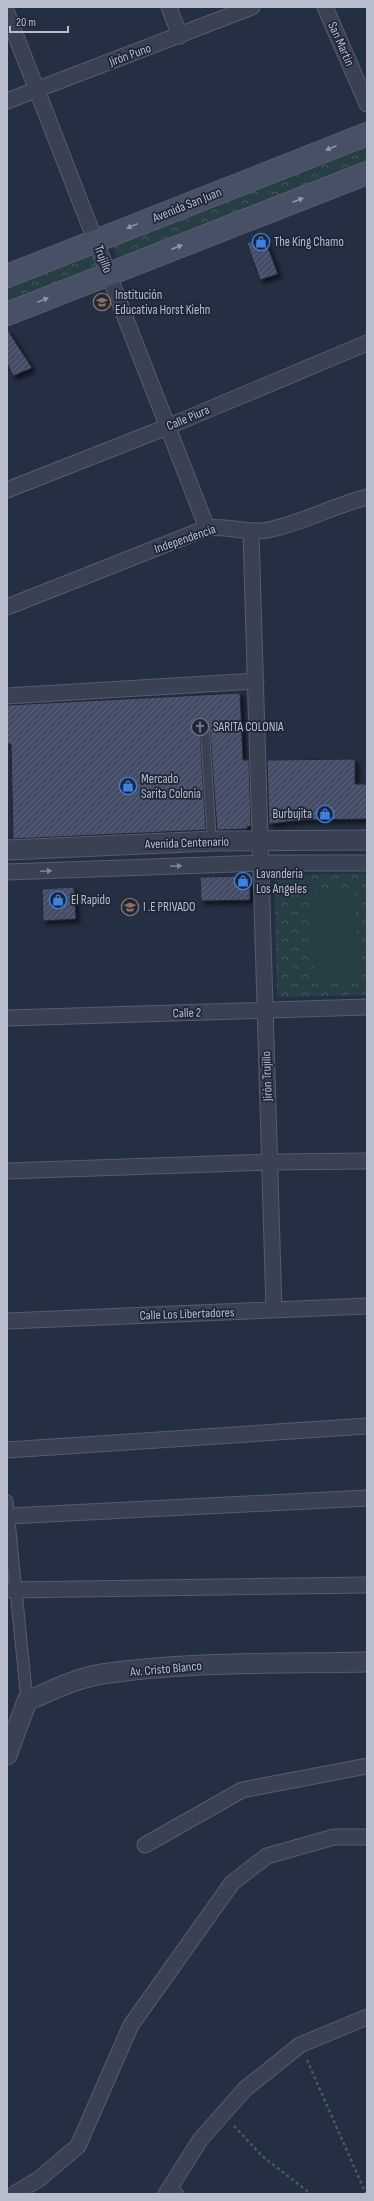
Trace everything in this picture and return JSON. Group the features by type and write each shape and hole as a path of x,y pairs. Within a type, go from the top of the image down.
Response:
{"main road":[{"name":"Avenida San Juan","path":"7,276 367,134"},
{"path":"7,314 367,173"}],"street":[{"path":"169,7 180,36"},
{"name":"Jirón Puno","path":"7,102 252,7"},
{"name":"San Martín","path":"325,7 367,104"},
{"name":"Trujillo","path":"7,12 207,528"},
{"name":"Calle Piura","path":"7,490 167,427 367,343"},
{"name":"Independencia","path":"7,607 207,528 221,526 251,532 287,526 367,497"},
{"name":"Jirón Trujillo","path":"251,532 274,1310"},
{"path":"7,696 256,681"},
{"name":"Avenida Centenario","path":"7,850 212,842 367,840"},
{"name":"Avenida Centenario","path":"7,872 260,863 367,863"},
{"name":"Calle 2","path":"7,1018 367,1007"},
{"path":"7,1171 270,1162 367,1161"},
{"name":"Calle Los Libertadores","path":"7,1321 367,1306"},
{"path":"7,1450 367,1426"},
{"path":"7,1755 27,1701 11,1590 8,1509 367,1498"},
{"path":"11,1590 367,1585"},
{"name":"Av. Cristo Blanco","path":"27,1701 61,1686 101,1674 197,1666 367,1662"},
{"path":"7,1728 27,1701"},
{"path":"144,1845 242,1790 367,1766"},
{"path":"14,2194 39,2179 78,2146 131,2025 232,1883 267,1856 334,1837 367,1837"},
{"path":"171,2192 200,2140 245,2089 300,2045 367,2017"}],"lane":[{"path":"206,731 212,842"}],"path":[{"path":"300,2045 366,2194"},
{"path":"223,2114 262,2156 311,2194"}],"green space":[{"path":"365,145 367,146 367,165 120,259 117,258 112,244"},
{"path":"93,250 99,267 7,304 7,284"},
{"path":"367,873 367,995 277,997 274,875"},
{"path":"355,893 359,978 314,980 310,894"}],"building":[{"path":"264,237 278,274 260,280 247,243"},
{"path":"7,329 32,368 13,376 7,363"},
{"name":"Mercado Sarita Colonia","path":"240,693 243,760 249,760 251,826 247,827 247,829 217,830 210,731 205,726 202,727 200,731 206,830 13,839 11,744 7,744 7,705"},
{"path":"355,759 355,784 367,784 367,819 302,820 269,824 267,760"},
{"path":"250,876 250,900 201,901 200,877"},
{"path":"74,887 76,919 43,921 42,889"}],"place":[{"name":"The King Chamo","path":"261,242"},
{"name":"Institución Educativa Horst Kiehn","path":"102,302"},
{"name":"SARITA COLONIA","path":"200,727"},
{"name":"Mercado Sarita Colonia","path":"128,786"},
{"name":"Burbujita","path":"325,814"},
{"name":"Lavanderia Los Angeles","path":"243,881"},
{"name":"El Rapido","path":"58,900"},
{"name":"I .E PRIVADO","path":"130,907"}]}
